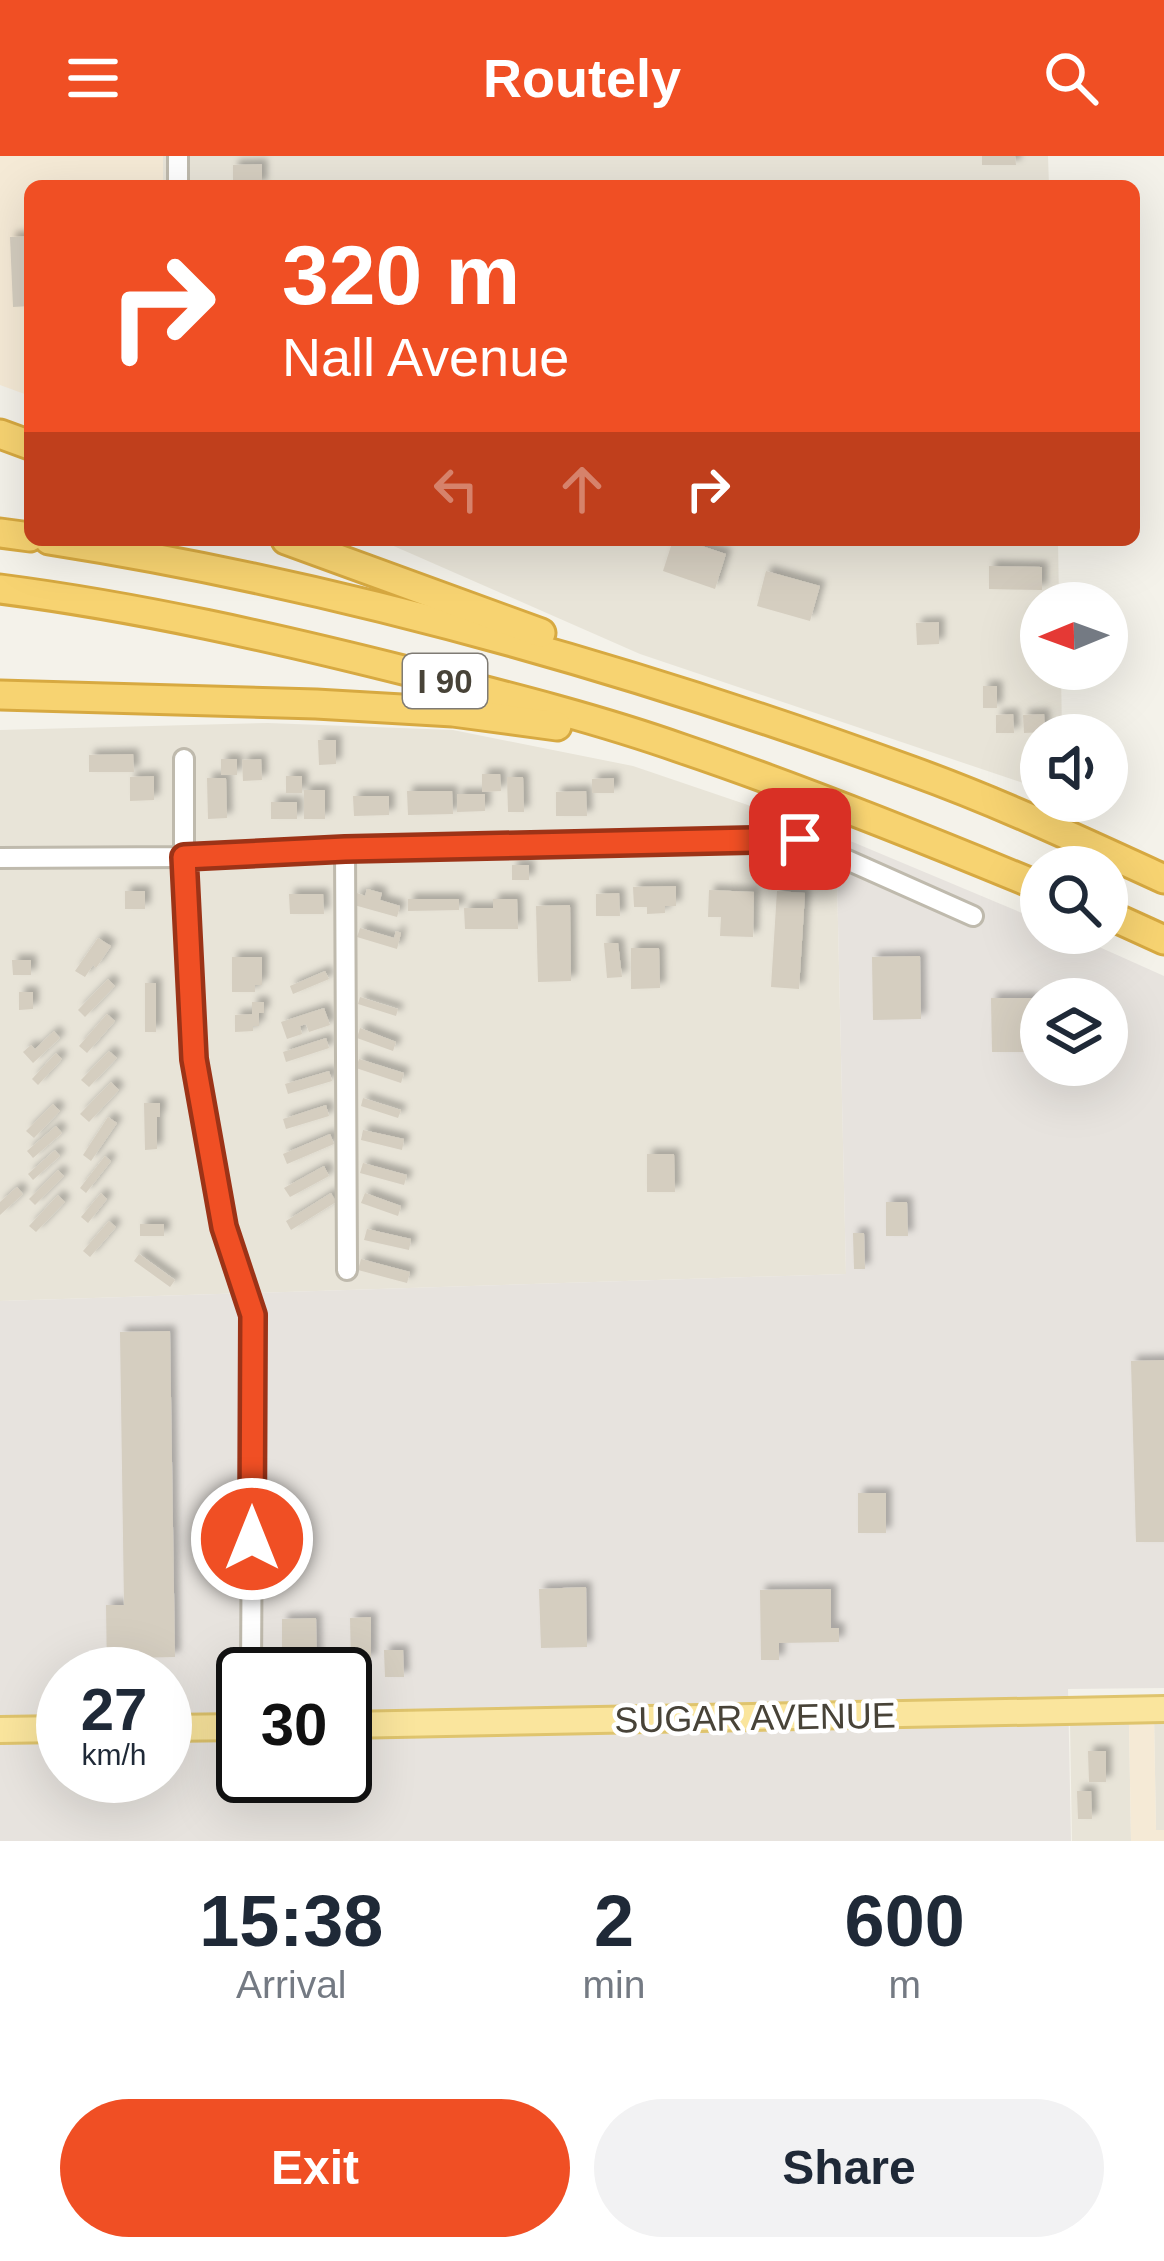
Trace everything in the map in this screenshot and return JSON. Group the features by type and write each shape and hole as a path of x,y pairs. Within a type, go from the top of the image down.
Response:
{"highway":[{"name":"I 90","path":"82,546 292,584 614,670 915,772 1164,879"},
{"path":"302,546 574,646 614,670"},
{"name":"I 90","path":"0,589 288,641 499,694 680,748 1020,877"},
{"path":"0,695 453,712 552,724 878,820"},
{"path":"1128,924 1164,940"}],"main road":[{"name":"SUGAR AVENUE","path":"372,1725 1164,1708"},
{"path":"0,1730 36,1730"}],"street":[{"path":"184,759 194,1059 224,1227 253,1315 251,1647"},
{"path":"0,857 184,857 800,839 973,916"},
{"path":"345,849 347,1270"}],"shaded area":[{"path":"0,156 163,156 163,180 24,180 24,394 0,385"},
{"path":"163,156 1048,156 1049,180 163,180"},
{"path":"394,546 1058,546 1059,582 1020,582 1020,690 1061,690 1062,714 1020,714 1020,782 640,654"},
{"path":"268,723 453,730 633,766 836,835 846,1274 0,1301 0,730"},
{"path":"836,835 1020,912 1020,954 1115,954 1164,976 1164,1688 1068,1689 1071,1841 0,1841 0,1301 846,1274"},
{"path":"1154,1716 1164,1716 1164,1830 1156,1831"},
{"path":"1154,1716 1156,1830 1164,1830 1164,1841 1131,1841 1129,1721"},
{"path":"1129,1721 1131,1841 1072,1841 1070,1722"}],"building":[{"path":"982,156 1015,156 1016,165 982,165"},
{"path":"262,164 262,180 233,180 233,165"},
{"path":"24,236 24,306 13,307 10,237"},
{"path":"671,546 702,546 726,554 715,589 663,571"},
{"path":"989,566 1042,567 1042,582 1020,582 1020,590 989,589"},
{"path":"766,571 820,586 810,621 757,606"},
{"path":"939,622 939,644 917,645 916,623"},
{"path":"983,686 997,686 997,708 983,708"},
{"path":"1013,714 1014,733 996,733 996,715"},
{"path":"318,740 336,740 336,764 319,765"},
{"path":"133,754 134,772 89,772 89,755"},
{"path":"221,759 237,759 237,775 221,775"},
{"path":"261,759 262,780 243,781 242,760"},
{"path":"482,774 500,774 501,791 482,792"},
{"path":"154,776 154,800 130,801 130,777"},
{"path":"286,776 302,776 302,793 286,793"},
{"path":"507,777 523,777 524,812 508,812"},
{"path":"207,778 226,778 227,818 208,819"},
{"path":"614,778 614,793 592,793 592,779"},
{"path":"304,790 325,790 325,819 304,819"},
{"path":"407,791 452,791 453,814 408,815"},
{"path":"586,791 587,816 556,816 556,792"},
{"path":"457,794 485,794 485,811 457,812"},
{"path":"353,796 389,796 389,815 354,816"},
{"path":"271,802 297,802 297,819 271,819"},
{"path":"512,865 529,865 529,880 512,880"},
{"path":"676,886 676,906 665,906 665,913 647,914 647,907 634,907 633,887"},
{"path":"367,889 382,893 380,900 400,906 397,917 354,905 357,893 365,896"},
{"path":"709,890 754,892 753,937 720,936 721,917 708,917"},
{"path":"125,891 145,891 145,909 125,909"},
{"path":"777,891 805,893 799,989 771,987"},
{"path":"619,893 620,916 596,916 596,894"},
{"path":"289,894 323,894 324,914 290,914"},
{"path":"408,899 459,899 459,910 408,911"},
{"path":"493,899 517,899 518,929 465,929 464,908 493,908"},
{"path":"570,905 571,981 538,982 536,906"},
{"path":"360,928 394,938 396,931 401,933 397,949 357,937"},
{"path":"98,938 111,946 85,977 75,971"},
{"path":"604,943 618,943 622,977 607,978"},
{"path":"631,948 659,948 660,988 631,989"},
{"path":"920,956 921,1019 873,1020 872,957"},
{"path":"232,957 262,957 262,985 255,985 255,992 232,992"},
{"path":"12,960 31,960 31,975 13,975"},
{"path":"325,971 329,979 293,994 290,986"},
{"path":"108,979 115,986 85,1017 78,1010"},
{"path":"145,983 156,983 156,1032 145,1032"},
{"path":"19,992 33,992 33,1009 19,1010"},
{"path":"360,997 398,1009 396,1016 358,1004"},
{"path":"991,998 1020,998 1020,1052 992,1052"},
{"path":"252,1002 264,1002 259,1026 235,1032 235,1015 252,1014"},
{"path":"324,1008 330,1025 309,1032 306,1024 300,1026 302,1034 287,1039 281,1022"},
{"path":"107,1014 115,1021 87,1053 79,1046"},
{"path":"360,1028 396,1042 393,1051 357,1038"},
{"path":"54,1031 60,1038 33,1063 23,1052 31,1045 35,1049"},
{"path":"326,1038 329,1048 286,1062 283,1052"},
{"path":"109,1051 117,1058 89,1087 81,1080"},
{"path":"56,1053 62,1059 38,1085 32,1079"},
{"path":"359,1059 404,1073 401,1083 356,1068"},
{"path":"329,1071 332,1081 288,1094 285,1084"},
{"path":"111,1082 119,1090 89,1122 80,1114"},
{"path":"363,1098 401,1110 398,1118 361,1106"},
{"path":"144,1103 160,1103 157,1149 145,1150"},
{"path":"53,1104 60,1111 34,1138 26,1131"},
{"path":"326,1105 329,1116 286,1129 283,1119"},
{"path":"108,1117 117,1123 91,1161 83,1155"},
{"path":"56,1126 62,1133 33,1158 27,1151"},
{"path":"363,1130 404,1139 402,1150 361,1140"},
{"path":"330,1134 334,1144 287,1164 283,1154"},
{"path":"55,1150 60,1156 33,1180 28,1174"},
{"path":"647,1154 674,1154 675,1192 647,1192"},
{"path":"105,1156 111,1161 86,1193 80,1188"},
{"path":"363,1163 407,1175 404,1185 360,1173"},
{"path":"324,1166 329,1176 290,1197 284,1188"},
{"path":"58,1170 64,1176 35,1205 29,1199"},
{"path":"17,1187 23,1194 0,1215 0,1202"},
{"path":"101,1193 107,1199 88,1223 81,1217"},
{"path":"331,1193 336,1202 291,1230 286,1221"},
{"path":"365,1193 401,1206 398,1216 361,1203"},
{"path":"58,1195 65,1202 36,1232 29,1226"},
{"path":"886,1202 907,1202 908,1236 886,1236"},
{"path":"109,1221 116,1227 90,1257 83,1251"},
{"path":"140,1224 164,1224 164,1236 140,1236"},
{"path":"367,1229 411,1239 409,1250 364,1240"},
{"path":"853,1233 864,1233 865,1269 854,1269"},
{"path":"139,1254 175,1280 170,1287 134,1261"},
{"path":"361,1259 410,1272 407,1283 358,1270"},
{"path":"170,1331 175,1647 107,1647 106,1605 124,1605 120,1332"},
{"path":"1164,1360 1164,1542 1136,1542 1131,1361"},
{"path":"858,1493 886,1493 886,1533 858,1533"},
{"path":"586,1587 587,1647 541,1648 539,1589"},
{"path":"831,1589 831,1628 839,1628 839,1642 779,1643 779,1660 761,1660 760,1590"},
{"path":"371,1617 371,1647 351,1647 350,1618"},
{"path":"316,1618 317,1647 282,1647 282,1619"},
{"path":"384,1650 403,1650 404,1677 385,1677"},
{"path":"1088,1751 1106,1751 1106,1782 1089,1782"},
{"path":"1077,1791 1091,1791 1092,1819 1078,1819"}],"route":[{"path":"252,1539 253,1315 224,1227 194,1059 184,857 800,839"}]}
